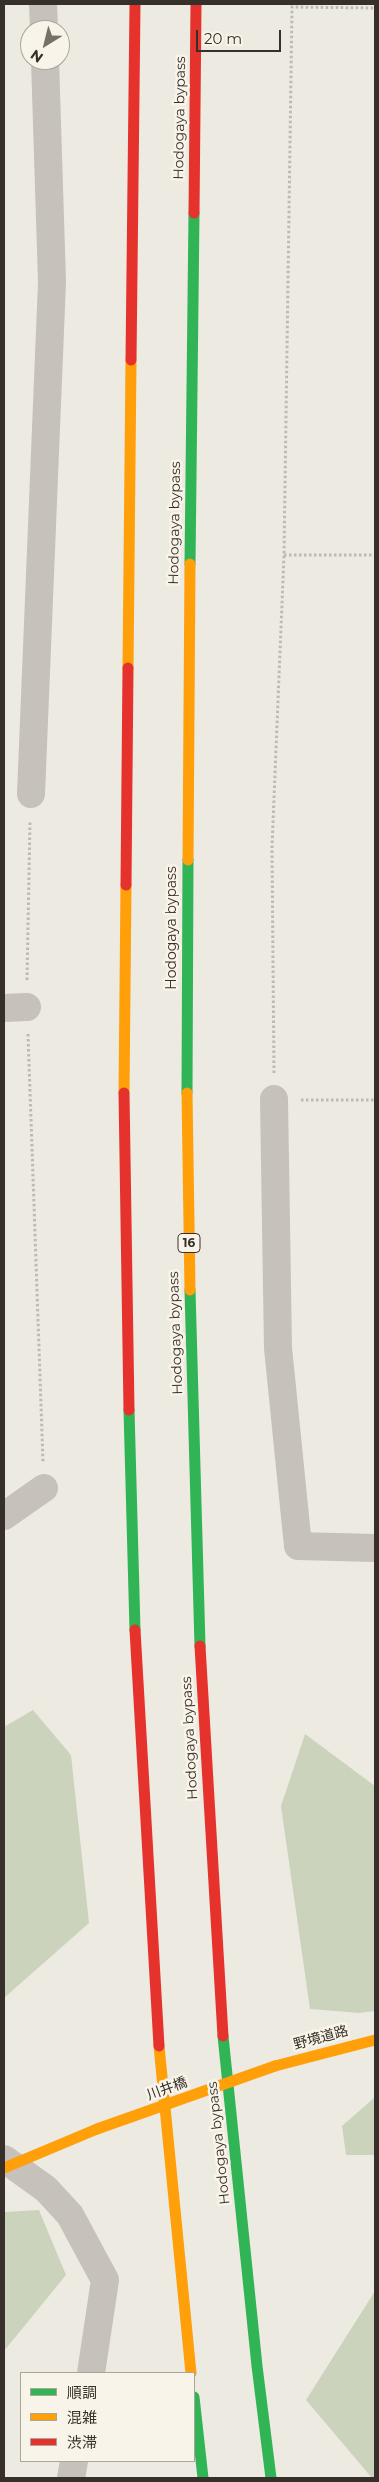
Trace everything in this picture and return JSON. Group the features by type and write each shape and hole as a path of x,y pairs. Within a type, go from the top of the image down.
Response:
{"main road":[{"path":"135,4 123,1154 134,1608 159,2049 191,2372"},
{"name":"Hodogaya bypass","path":"196,4 188,732 187,1163 200,1660 221,2014 257,2366 271,2478"},
{"name":"野境道路","path":"275,2066 375,2040"},
{"name":"川井橋","path":"7,2164 275,2066"},
{"path":"195,2406 203,2478"}],"street":[{"path":"43,4 44,20"},
{"path":"31,794 52,282 45,70"},
{"path":"274,1099 278,1348 298,1546 375,1548"},
{"path":"4,1516 44,1488"},
{"path":"7,2164 46,2189 70,2215 105,2280 91,2372"},
{"path":"71,2478 74,2462"}],"path":[{"path":"375,8 292,5 284,555 272,847 274,1099 375,1100"},
{"path":"284,555 375,555"},
{"path":"31,794 15,1008 37,1240 44,1488"}],"green space":[{"path":"33,1710 71,1755 89,1923 4,1998 4,1727"},
{"path":"305,1734 375,1786 375,2011 359,2013 310,2009 281,1806"},
{"path":"375,2097 375,2155 346,2155 342,2126"},
{"path":"39,2210 66,2275 4,2351 4,2212"},
{"path":"375,2291 375,2478 372,2478 306,2400"}],"traffic: fast":[{"path":"190,564 194,213"},
{"path":"187,1093 188,860"},
{"path":"190,1290 200,1646"},
{"path":"129,1410 135,1630"},
{"path":"223,2036 257,2366 271,2478"},
{"path":"195,2406 203,2478"}],"traffic: slow":[{"path":"128,668 131,360"},
{"path":"188,860 190,564"},
{"path":"124,1093 126,885"},
{"path":"187,1093 190,1290"},
{"path":"275,2066 375,2040"},
{"path":"159,2046 191,2372"},
{"path":"97,2129 275,2066"},
{"path":"4,2168 97,2129"}],"traffic: jam":[{"path":"131,360 135,4"},
{"path":"194,213 196,4"},
{"path":"126,885 128,668"},
{"path":"124,1093 129,1410"},
{"path":"135,1630 159,2046"},
{"path":"200,1646 223,2036"}]}
